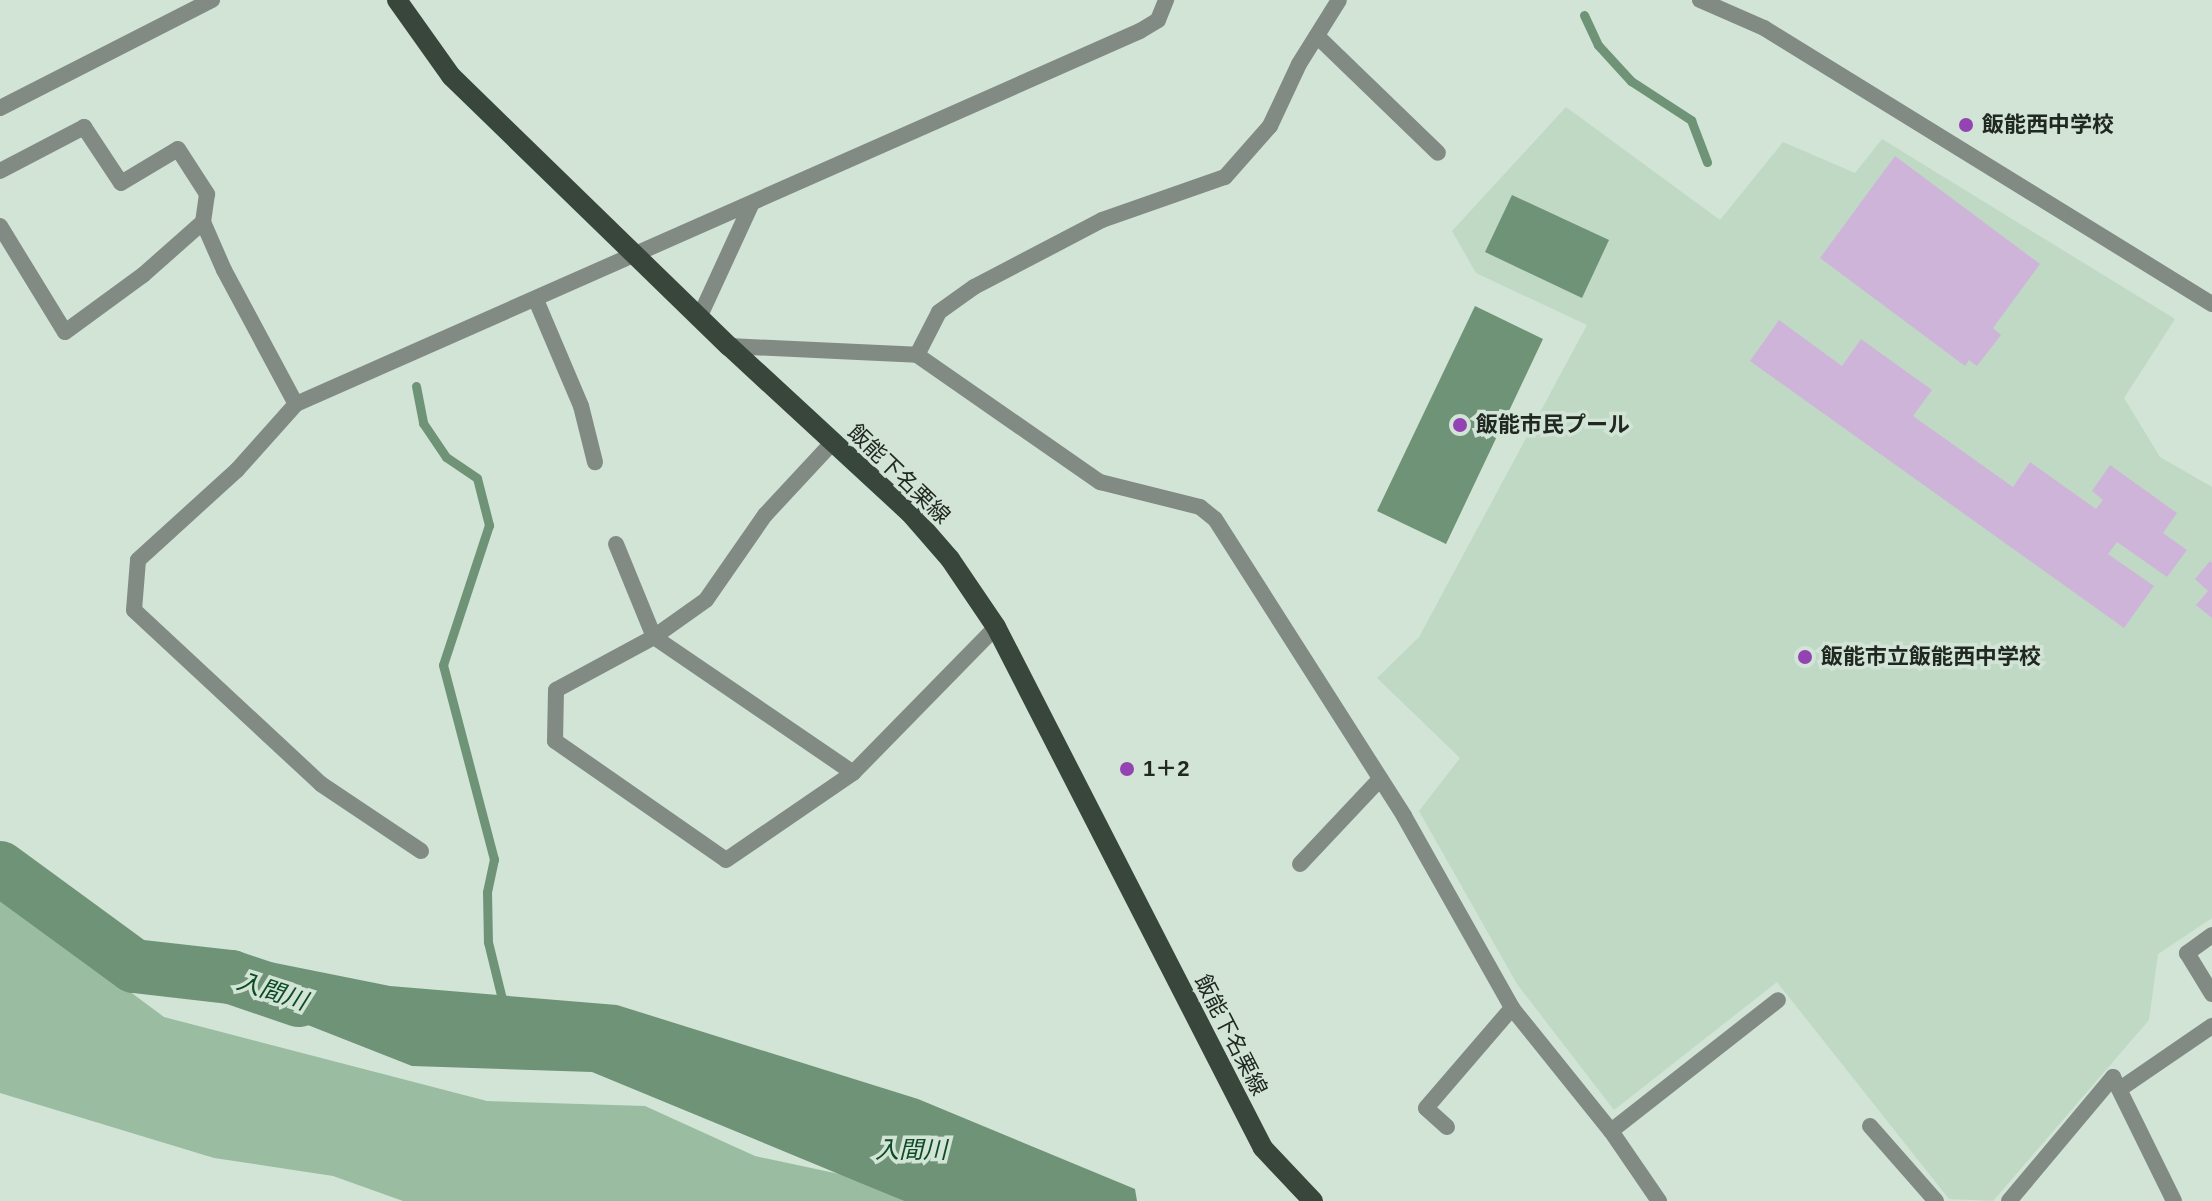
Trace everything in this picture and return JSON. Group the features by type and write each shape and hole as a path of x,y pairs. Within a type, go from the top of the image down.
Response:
{"main road":[{"name":"飯能下名栗線","path":"397,0 451,76 699,318 910,513 950,559 996,627 1243,1113 1281,1172 1313,1201"}],"street":[{"path":"0,108 212,0"},
{"path":"421,851 321,784 134,610 138,560 237,470 296,404 1140,31 1158,20 1166,0"},
{"path":"917,355 939,312 974,287 1102,220 1225,177 1270,126 1339,0"},
{"path":"1700,0 1764,28 2212,304"},
{"path":"1317,36 1438,153"},
{"path":"0,171 84,127 121,183 178,149 207,194 203,222 296,404"},
{"path":"699,318 751,205"},
{"path":"0,226 65,332 143,275 203,222"},
{"path":"536,300 581,406 595,462"},
{"path":"729,346 917,355 1100,482 1200,507 1215,519 1380,779 1512,1008 1611,1131 1659,1201"},
{"path":"832,443 765,515 706,600 654,637 556,690 555,741 726,860 853,773 996,627"},
{"path":"616,544 654,637 853,773"},
{"path":"1300,864 1380,779"},
{"path":"2212,935 2187,953 2212,994"},
{"path":"1611,1131 1778,1000"},
{"path":"1447,1127 1426,1108 1512,1008"},
{"path":"2120,1089 2212,1026"},
{"path":"2009,1201 2113,1077 2174,1201"},
{"path":"1870,1126 1936,1201"}],"shaded area":[{"name":"飯能市立飯能西中学校","path":"1566,107 1720,220 1783,142 1855,173 1882,139 2175,319 2124,398 2160,457 2212,487 2212,918 2158,954 2149,1020 1993,1201 1949,1199 1777,982 1614,1110 1517,984 1419,811 1460,758 1377,678 1419,637 1587,325 1476,273 1452,231"},
{"path":"0,895 164,1017 487,1101 645,1106 755,1156 844,1175 904,1201 403,1201 333,1176 214,1158 0,1093"}],"water":[{"path":"1512,195 1609,240 1582,298 1485,252"},
{"name":"飯能市民プール","path":"1475,306 1543,339 1446,544 1377,511"},
{"name":"入間川","path":"235,955 390,986 617,1005 918,1099 1135,1189 1137,1201 904,1201 592,1072 412,1066 229,994"}],"building":[{"path":"1895,156 2040,264 1993,328 2001,335 1977,366 1969,360 1965,366 1820,258"},
{"path":"1779,320 1842,366 1861,339 1932,390 1913,416 2013,487 2030,462 2096,509 2103,500 2092,491 2110,465 2177,513 2163,533 2187,550 2167,577 2117,542 2108,554 2154,586 2124,628 1750,361"},
{"path":"2210,561 2212,618 2196,605 2208,591 2195,579"}],"waterway":[{"path":"1584,15 1598,45 1631,81 1691,120 1707,162"},
{"path":"416,386 423,423 446,457 477,478 489,525 443,665 494,859 487,892 488,942 504,1007"},
{"name":"入間川","path":"0,868 134,966 231,977 299,1000"}],"place":[{"name":"飯能西中学校","path":"1966,125"},
{"name":"飯能市民プール","path":"1460,425"},
{"name":"飯能市立飯能西中学校","path":"1805,657"},
{"name":"1＋2","path":"1127,769"}]}
